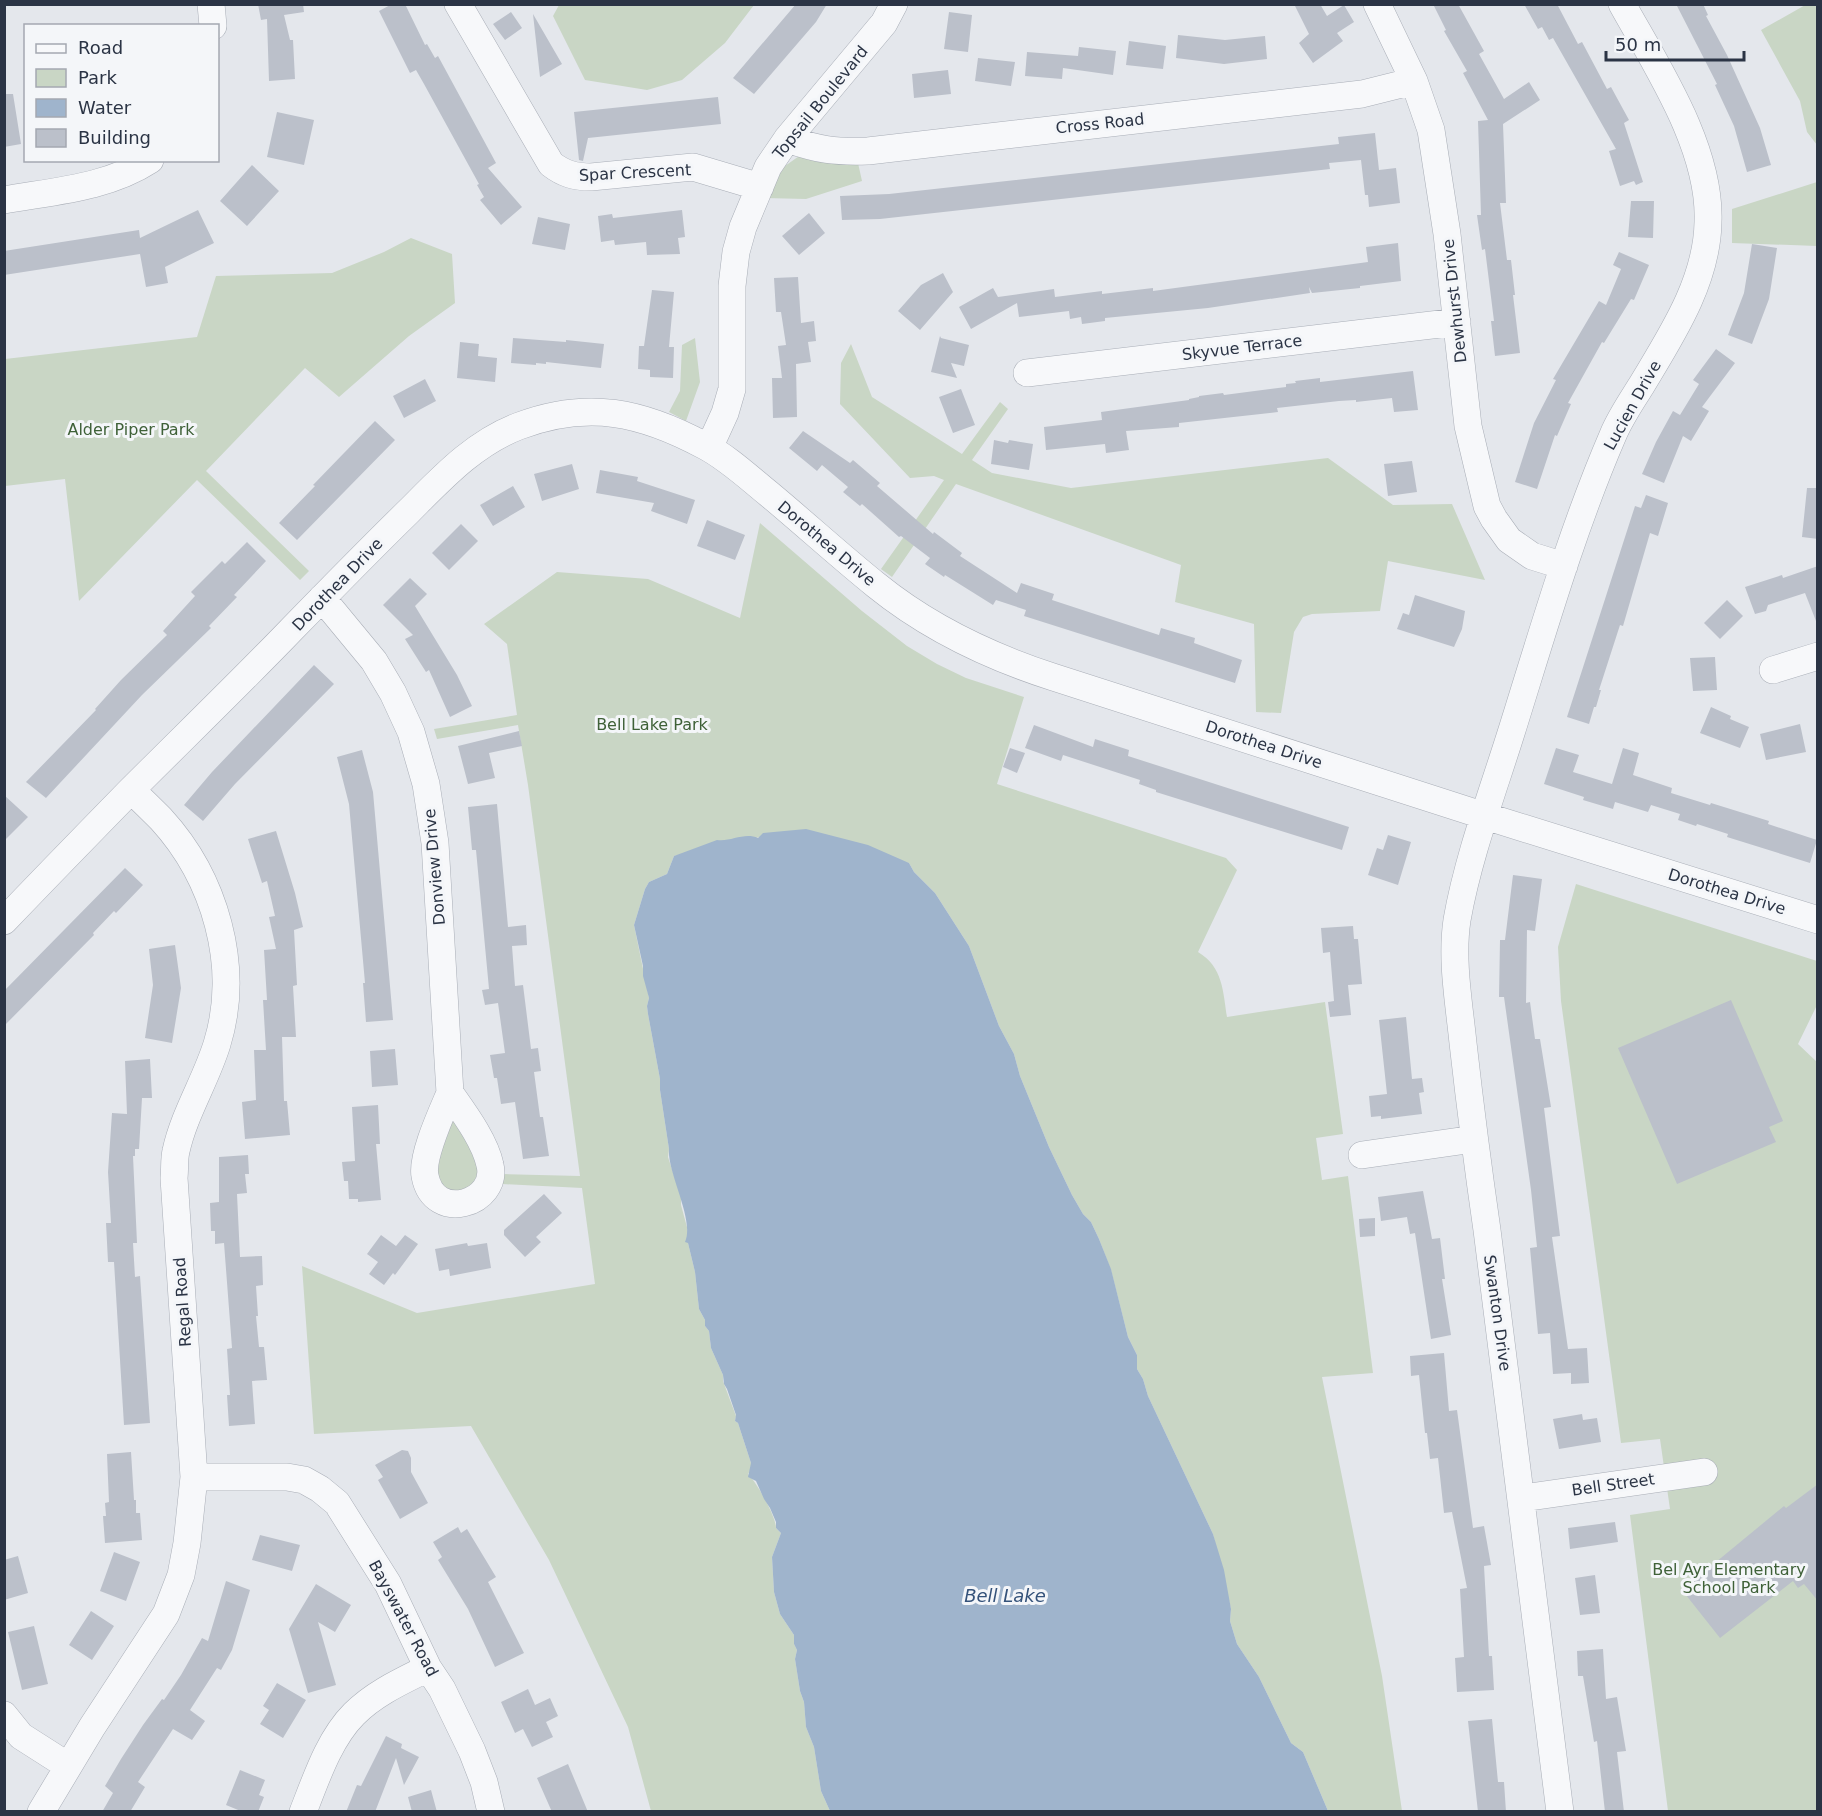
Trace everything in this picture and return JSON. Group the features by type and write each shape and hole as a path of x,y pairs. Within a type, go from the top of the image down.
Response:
{"street":[{"path":"211,4 213,24"},
{"name":"Spar Crescent","path":"458,4 551,164 563,173 576,177 591,177 693,167 760,187"},
{"name":"Topsail Boulevard","path":"709,448 725,413 732,389 731,318 736,252 743,227 768,167 787,139 884,23 894,4"},
{"name":"Dewhurst Drive","path":"1377,4 1414,81 1431,130 1447,234 1468,426 1490,512 1509,540 1532,556 1564,566"},
{"name":"Lucien Drive","path":"1485,816 1583,507 1616,428 1671,336 1689,301 1705,247 1708,221 1702,172 1679,108 1622,4"},
{"name":"Cross Road","path":"787,139 815,149 843,152 868,151 999,134 1362,94 1414,81"},
{"path":"4,200 105,182 135,170 147,162"},
{"name":"Skyvue Terrace","path":"1027,373 1457,322"},
{"name":"Dorothea Drive","path":"4,921 131,790 231,693 322,598 459,462 494,437 521,425 568,413 613,412 640,417 656,423 709,448 744,474 876,585 917,615 983,651 1053,677 1818,920"},
{"name":"Donview Drive","path":"322,598 374,661 393,693 411,732 426,784 435,843 450,1093"},
{"path":"1773,670 1818,656"},
{"name":"Regal Road","path":"41,1812 166,1614 181,1575 194,1477 174,1178 176,1152 184,1125 217,1044 225,1004 226,965 219,924 202,878 162,820 131,790"},
{"name":"Swanton Drive","path":"1485,816 1456,925 1455,959 1458,1000 1474,1139 1523,1498 1560,1812"},
{"path":"1362,1155 1474,1139"},
{"name":"Bell Street","path":"1523,1498 1704,1472"},
{"name":"Bayswater Road","path":"194,1477 304,1480 337,1503 388,1584 428,1668 442,1689 472,1751 491,1812"},
{"path":"303,1812 325,1758 353,1714 383,1691 428,1668"},
{"path":"4,1715 21,1736 68,1766"}],"green space":[{"path":"559,4 754,5 725,43 682,80 647,90 585,80 553,16"},
{"path":"1807,4 1817,5 1817,145 1807,132 1800,101 1761,30"},
{"path":"802,154 858,163 862,181 806,199 764,198 785,166"},
{"path":"1817,182 1817,246 1732,243 1732,209"},
{"name":"Alder Piper Park","path":"411,238 452,254 455,303 409,336 339,397 305,368 206,471 309,571 300,580 197,480 79,601 65,479 5,486 5,359 197,337 216,276 332,273 384,252"},
{"path":"695,338 700,382 686,421 669,412 680,391 682,345"},
{"path":"851,344 872,397 962,454 1000,402 1008,409 972,460 992,473 1071,488 1328,458 1393,505 1452,504 1485,580 1388,561 1380,611 1312,614 1303,617 1294,632 1281,713 1256,712 1254,624 1175,602 1181,565 956,484 892,577 881,569 944,480 934,476 910,478 840,404 841,363"},
{"name":"Bell Lake Park","path":"760,523 862,611 907,646 966,678 1024,697 997,784 1226,858 1237,870 1198,952 1213,965 1217,972 1223,989 1227,1017 1325,1002 1343,1134 1316,1138 1322,1180 1348,1176 1373,1373 1322,1377 1382,1676 1402,1811 1328,1811 1303,1752 1291,1743 1259,1677 1237,1644 1230,1621 1231,1609 1213,1534 1137,1369 1137,1355 1128,1337 1111,1270 1099,1239 1091,1222 1083,1214 1072,1195 1049,1147 1020,1076 1014,1054 999,1026 969,946 935,893 914,872 909,863 760,837 674,856 667,874 649,882 634,925 649,998 647,1006 660,1079 669,1149 668,1157 681,1197 688,1231 699,1309 709,1331 711,1348 723,1375 723,1381 736,1416 735,1421 738,1423 751,1463 748,1474 765,1500 776,1528 781,1533 772,1557 774,1592 780,1614 794,1635 797,1650 795,1659 804,1702 806,1727 814,1747 821,1791 830,1811 651,1811 628,1727 549,1560 471,1426 314,1434 302,1266 417,1313 595,1284 582,1188 502,1184 503,1174 580,1176 518,725 437,739 434,729 517,715 507,644 484,624 557,572 648,579 740,618"},
{"name":"Bel Ayr Elementary School Park","path":"1576,884 1817,961 1817,1005 1798,1044 1818,1063 1816,1811 1668,1811 1630,1515 1670,1509 1660,1439 1621,1443 1561,1001 1558,947"},
{"path":"455,1115 477,1160 479,1172 473,1191 445,1191 437,1174 441,1152"}],"water":[{"name":"Bell Lake","path":"806,829 868,845 909,863 914,872 935,893 969,946 999,1026 1014,1054 1020,1076 1049,1147 1072,1195 1083,1214 1091,1222 1099,1239 1111,1269 1128,1337 1137,1355 1137,1369 1213,1534 1224,1570 1231,1609 1230,1621 1237,1644 1259,1677 1291,1743 1303,1752 1328,1811 830,1811 821,1791 814,1747 806,1727 804,1702 795,1659 797,1650 794,1635 780,1614 774,1592 772,1557 781,1533 776,1528 776,1522 756,1481 748,1477 751,1463 738,1423 735,1421 736,1415 724,1384 723,1375 711,1348 709,1331 699,1309 695,1272 688,1243 685,1242 687,1233 684,1209 672,1171 660,1079 648,1014 649,998 634,925 649,882 667,874 674,856 717,840 748,836 758,838 763,833"}],"building":[{"path":"258,4 303,4 304,12 284,15 290,40 293,40 295,79 269,81 267,19 261,20"},
{"path":"392,4 405,4 425,45 427,44 435,58 438,56 496,163 488,168 522,207 501,225 480,200 484,197 477,185 479,184 416,70 410,73 379,11"},
{"path":"796,4 827,4 816,22 754,94 733,78"},
{"path":"1294,4 1320,4 1327,16 1344,5 1354,22 1337,33 1343,41 1313,63 1299,43 1309,34"},
{"path":"1433,4 1458,4 1484,51 1479,54 1504,99 1529,82 1540,100 1503,124 1506,203 1500,203 1507,260 1511,260 1520,353 1495,356 1491,321 1494,321 1485,249 1482,250 1477,215 1481,215 1478,121 1488,120 1463,73 1467,71 1444,31 1446,30"},
{"path":"1524,4 1557,4 1578,44 1582,42 1607,89 1611,87 1629,120 1624,123 1643,182 1636,185 1634,181 1620,186 1609,151 1616,149 1553,38 1549,40 1542,27 1538,29"},
{"path":"1676,4 1703,4 1708,15 1706,16 1727,55 1760,128 1771,165 1747,172 1734,126 1715,85 1717,84"},
{"path":"511,12 522,28 505,40 493,24"},
{"path":"949,12 972,15 968,52 944,49"},
{"path":"533,14 562,64 540,77"},
{"path":"1178,35 1225,40 1265,36 1267,59 1224,64 1176,58"},
{"path":"1129,41 1166,46 1163,69 1126,65"},
{"path":"1079,47 1116,51 1113,75 1063,68 1062,79 1025,76 1027,52 1078,56"},
{"path":"978,58 1015,62 1011,86 975,81"},
{"path":"948,70 951,94 914,98 912,74"},
{"path":"4,94 13,94 21,144 4,147"},
{"path":"718,97 721,124 588,138 583,161 579,160 574,112"},
{"path":"277,112 314,120 304,165 267,157"},
{"path":"1375,133 1379,170 1396,168 1400,203 1369,207 1368,195 1365,195 1361,160 1329,163 1330,169 880,219 842,220 840,196 889,194 1339,144 1338,137"},
{"path":"252,165 279,191 247,226 220,201"},
{"path":"1631,201 1654,201 1653,238 1628,237"},
{"path":"198,210 214,243 165,267 168,283 146,287 140,254 4,275 4,251 139,230 140,238"},
{"path":"682,210 685,237 678,238 680,254 647,255 646,242 615,245 614,240 601,242 598,216 612,214 613,218"},
{"path":"809,213 825,233 799,255 782,236"},
{"path":"538,217 570,224 565,250 532,244"},
{"path":"1398,243 1401,281 1360,286 1360,288 1312,293 1309,287 1310,293 1208,308 1105,318 1105,321 1082,324 1081,317 1070,319 1069,311 1019,317 1017,303 971,329 959,307 993,288 998,297 1054,289 1055,297 1102,291 1102,294 1153,288 1153,291 1368,262 1366,247"},
{"path":"1752,244 1777,248 1769,299 1752,344 1728,335 1744,293"},
{"path":"1619,252 1649,265 1634,300 1631,299 1604,343 1602,342 1568,403 1571,404 1557,436 1555,435 1537,489 1515,482 1534,423 1556,380 1553,379 1599,301 1606,305 1621,269 1613,265"},
{"path":"943,273 953,292 920,330 898,311 921,285"},
{"path":"798,277 801,323 814,321 816,341 808,342 811,362 796,364 797,417 773,418 772,378 782,378 778,346 786,345 781,312 776,312 774,278"},
{"path":"652,290 674,292 669,347 674,347 673,378 650,377 650,370 638,369 639,346 644,346"},
{"path":"940,336 969,345 964,366 951,363 957,378 931,372"},
{"path":"513,338 604,344 601,368 546,362 546,364 536,363 536,365 511,363"},
{"path":"460,342 479,344 478,356 497,358 495,382 457,378"},
{"path":"1716,349 1735,363 1702,407 1709,411 1691,441 1683,436 1664,483 1642,474 1673,411 1680,415 1699,384 1693,380"},
{"path":"1413,371 1418,410 1394,412 1392,398 1356,402 1356,400 1339,401 1277,408 1278,412 1179,423 1179,427 1126,431 1129,450 1106,453 1105,444 1046,450 1044,427 1102,420 1101,412 1189,400 1199,396 1286,387 1286,384 1296,383 1295,381 1320,378 1320,382"},
{"path":"425,379 436,401 404,418 393,396"},
{"path":"961,389 975,425 953,433 939,397"},
{"path":"375,421 395,440 297,540 279,523"},
{"path":"803,431 850,463 853,460 880,483 877,486 933,534 934,532 962,553 960,556 1017,593 1021,583 1054,594 1052,600 1159,635 1161,628 1195,638 1194,643 1242,660 1235,683 1024,616 1026,610 996,600 993,605 945,575 944,577 925,564 930,558 901,536 899,537 862,504 860,506 843,492 848,487 822,465 817,471 789,448"},
{"path":"994,440 1033,444 1029,470 991,464"},
{"path":"1412,461 1417,492 1388,496 1384,464"},
{"path":"572,464 579,489 542,501 534,474"},
{"path":"600,470 638,477 637,481 695,500 687,524 651,511 654,503 596,493"},
{"path":"513,486 525,507 493,526 480,505"},
{"path":"1807,488 1818,488 1818,539 1802,537"},
{"path":"1646,495 1668,503 1658,536 1650,533 1623,626 1620,625 1589,724 1567,717 1635,506 1641,508"},
{"path":"707,520 745,535 735,560 697,546"},
{"path":"461,524 478,541 449,570 432,553"},
{"path":"247,542 266,561 234,595 237,597 209,626 211,628 142,695 46,798 26,782 96,710 121,680 167,635 163,631 195,596 191,592 222,561 225,564"},
{"path":"1818,566 1818,621 1816,621 1805,593 1768,605 1766,611 1755,614 1745,587 1782,575 1783,578"},
{"path":"410,578 427,594 415,606 457,675 472,706 450,717 429,670 426,672 405,639 413,635 383,605"},
{"path":"1415,595 1465,611 1462,629 1454,647 1397,629 1403,613 1409,615"},
{"path":"1727,600 1743,616 1720,639 1704,623"},
{"path":"1715,657 1717,690 1693,691 1690,658"},
{"path":"314,665 334,684 235,784 203,821 184,805 212,772"},
{"path":"1711,707 1749,727 1740,748 1700,733"},
{"path":"1800,724 1806,752 1766,760 1760,734"},
{"path":"1034,725 1093,747 1095,739 1129,750 1128,756 1349,827 1342,850 1156,792 1156,790 1139,784 1140,780 1063,755 1061,761 1025,748"},
{"path":"519,731 522,746 489,753 495,778 468,784 458,746"},
{"path":"1010,748 1025,753 1017,773 1003,767"},
{"path":"1556,748 1579,755 1573,772 1612,784 1623,748 1639,753 1633,775 1672,788 1671,793 1769,821 1768,824 1817,840 1810,863 1727,837 1728,834 1678,820 1680,814 1651,805 1648,812 1615,802 1613,809 1544,784"},
{"path":"362,750 373,792 393,1020 366,1022 363,983 365,983 349,804 337,757"},
{"path":"4,795 28,817 4,841"},
{"path":"497,804 508,927 526,925 527,945 512,946 515,986 523,985 531,1049 538,1048 541,1071 534,1072 540,1117 543,1117 549,1156 523,1159 515,1102 501,1104 490,1055 505,1053 498,1003 485,1005 482,990 489,989 476,850 472,850 468,807"},
{"path":"276,831 303,927 294,930 297,985 293,986 296,1037 282,1037 284,1101 287,1101 290,1135 245,1139 242,1102 256,1100 254,1050 266,1050 263,1000 267,1000 264,950 276,949 269,917 275,916 267,881 262,883 248,839"},
{"path":"1388,835 1411,842 1398,885 1368,875 1377,848 1383,850"},
{"path":"125,868 143,885 116,913 114,911 93,933 94,935 4,1026 4,991"},
{"path":"1513,875 1542,879 1535,931 1527,930 1526,1003 1530,1002 1535,1039 1540,1039 1551,1107 1544,1108 1560,1236 1552,1237 1568,1349 1587,1348 1589,1383 1571,1384 1571,1373 1553,1374 1550,1333 1538,1334 1530,1248 1537,1247 1531,1190 1504,997 1499,997 1500,940 1505,940"},
{"path":"1353,926 1354,939 1358,939 1362,984 1348,985 1351,1015 1330,1017 1328,1002 1334,1001 1330,952 1323,953 1321,928"},
{"path":"175,945 181,988 172,1043 145,1038 153,985 149,949"},
{"path":"1731,1000 1783,1121 1769,1127 1776,1142 1677,1184 1618,1048"},
{"path":"1406,1017 1412,1079 1422,1078 1424,1092 1419,1093 1422,1114 1381,1119 1381,1116 1371,1117 1369,1096 1387,1094 1379,1020"},
{"path":"395,1049 398,1085 372,1087 370,1051"},
{"path":"150,1059 152,1098 142,1098 139,1149 135,1149 135,1156 133,1156 137,1243 133,1243 135,1277 140,1276 150,1423 124,1425 114,1262 108,1262 106,1223 111,1223 108,1172 112,1113 127,1114 125,1061"},
{"path":"378,1105 380,1144 376,1144 381,1200 358,1202 358,1199 349,1199 348,1181 344,1181 342,1162 355,1161 352,1107"},
{"path":"248,1155 249,1174 245,1174 247,1193 237,1194 240,1257 262,1256 263,1285 256,1286 258,1316 256,1316 259,1347 264,1347 267,1380 252,1381 255,1424 229,1426 227,1395 230,1395 227,1349 232,1348 224,1243 215,1244 215,1231 211,1231 210,1203 219,1202 219,1157"},
{"path":"1423,1191 1432,1239 1440,1238 1445,1279 1442,1279 1451,1335 1431,1339 1415,1233 1410,1234 1407,1217 1381,1221 1378,1197"},
{"path":"544,1194 562,1213 536,1237 541,1242 525,1257 504,1235 504,1230"},
{"path":"1375,1218 1375,1236 1360,1237 1359,1219"},
{"path":"381,1235 396,1246 405,1235 418,1244 395,1275 393,1273 384,1285 369,1274 378,1262 367,1254"},
{"path":"467,1243 468,1246 487,1243 491,1268 450,1276 449,1269 439,1271 435,1249"},
{"path":"1444,1353 1449,1411 1457,1410 1473,1528 1484,1526 1491,1565 1484,1566 1489,1656 1492,1656 1494,1690 1457,1692 1455,1658 1464,1657 1460,1589 1467,1588 1452,1512 1444,1513 1438,1458 1430,1459 1419,1375 1411,1376 1410,1356"},
{"path":"1582,1414 1583,1420 1597,1418 1601,1442 1559,1449 1553,1419"},
{"path":"402,1450 408,1451 411,1458 411,1472 428,1503 400,1519 378,1480 383,1477 375,1465"},
{"path":"131,1452 134,1500 136,1500 136,1513 140,1513 142,1540 105,1543 103,1516 106,1516 105,1503 109,1502 107,1454"},
{"path":"1818,1484 1818,1601 1804,1584 1798,1588 1793,1581 1720,1638 1682,1590 1784,1506 1786,1508"},
{"path":"1615,1522 1618,1542 1570,1549 1568,1528"},
{"path":"458,1527 461,1533 467,1529 496,1577 488,1582 524,1653 495,1667 468,1609 438,1560 442,1557 433,1542"},
{"path":"260,1535 300,1545 292,1571 252,1560"},
{"path":"114,1552 140,1562 126,1601 100,1591"},
{"path":"18,1556 28,1593 4,1600 4,1560"},
{"path":"1595,1575 1600,1613 1580,1615 1575,1578"},
{"path":"226,1581 250,1590 232,1650 221,1670 217,1668 190,1710 205,1721 192,1740 173,1729 138,1782 145,1787 130,1812 102,1812 113,1793 105,1786 121,1759 143,1725 181,1675 202,1638 208,1641"},
{"path":"316,1584 351,1605 335,1632 318,1622 336,1685 308,1693 289,1629"},
{"path":"91,1611 114,1626 92,1660 69,1645"},
{"path":"34,1626 48,1684 22,1690 8,1632"},
{"path":"1603,1649 1606,1699 1617,1697 1626,1751 1617,1752 1624,1812 1605,1812 1597,1741 1594,1742 1583,1676 1578,1676 1577,1651"},
{"path":"277,1683 306,1700 283,1738 260,1724 269,1710 263,1706"},
{"path":"528,1689 535,1705 550,1698 558,1716 546,1722 553,1737 532,1747 523,1729 515,1733 501,1702"},
{"path":"1492,1719 1498,1782 1504,1782 1506,1812 1478,1812 1468,1721"},
{"path":"386,1736 402,1744 401,1748 419,1757 404,1785 396,1758 375,1812 346,1812 357,1785 361,1786"},
{"path":"568,1764 588,1812 552,1812 537,1778"},
{"path":"240,1770 265,1780 259,1795 264,1797 258,1812 243,1812 226,1805"},
{"path":"431,1790 437,1812 412,1812 408,1797"}]}
